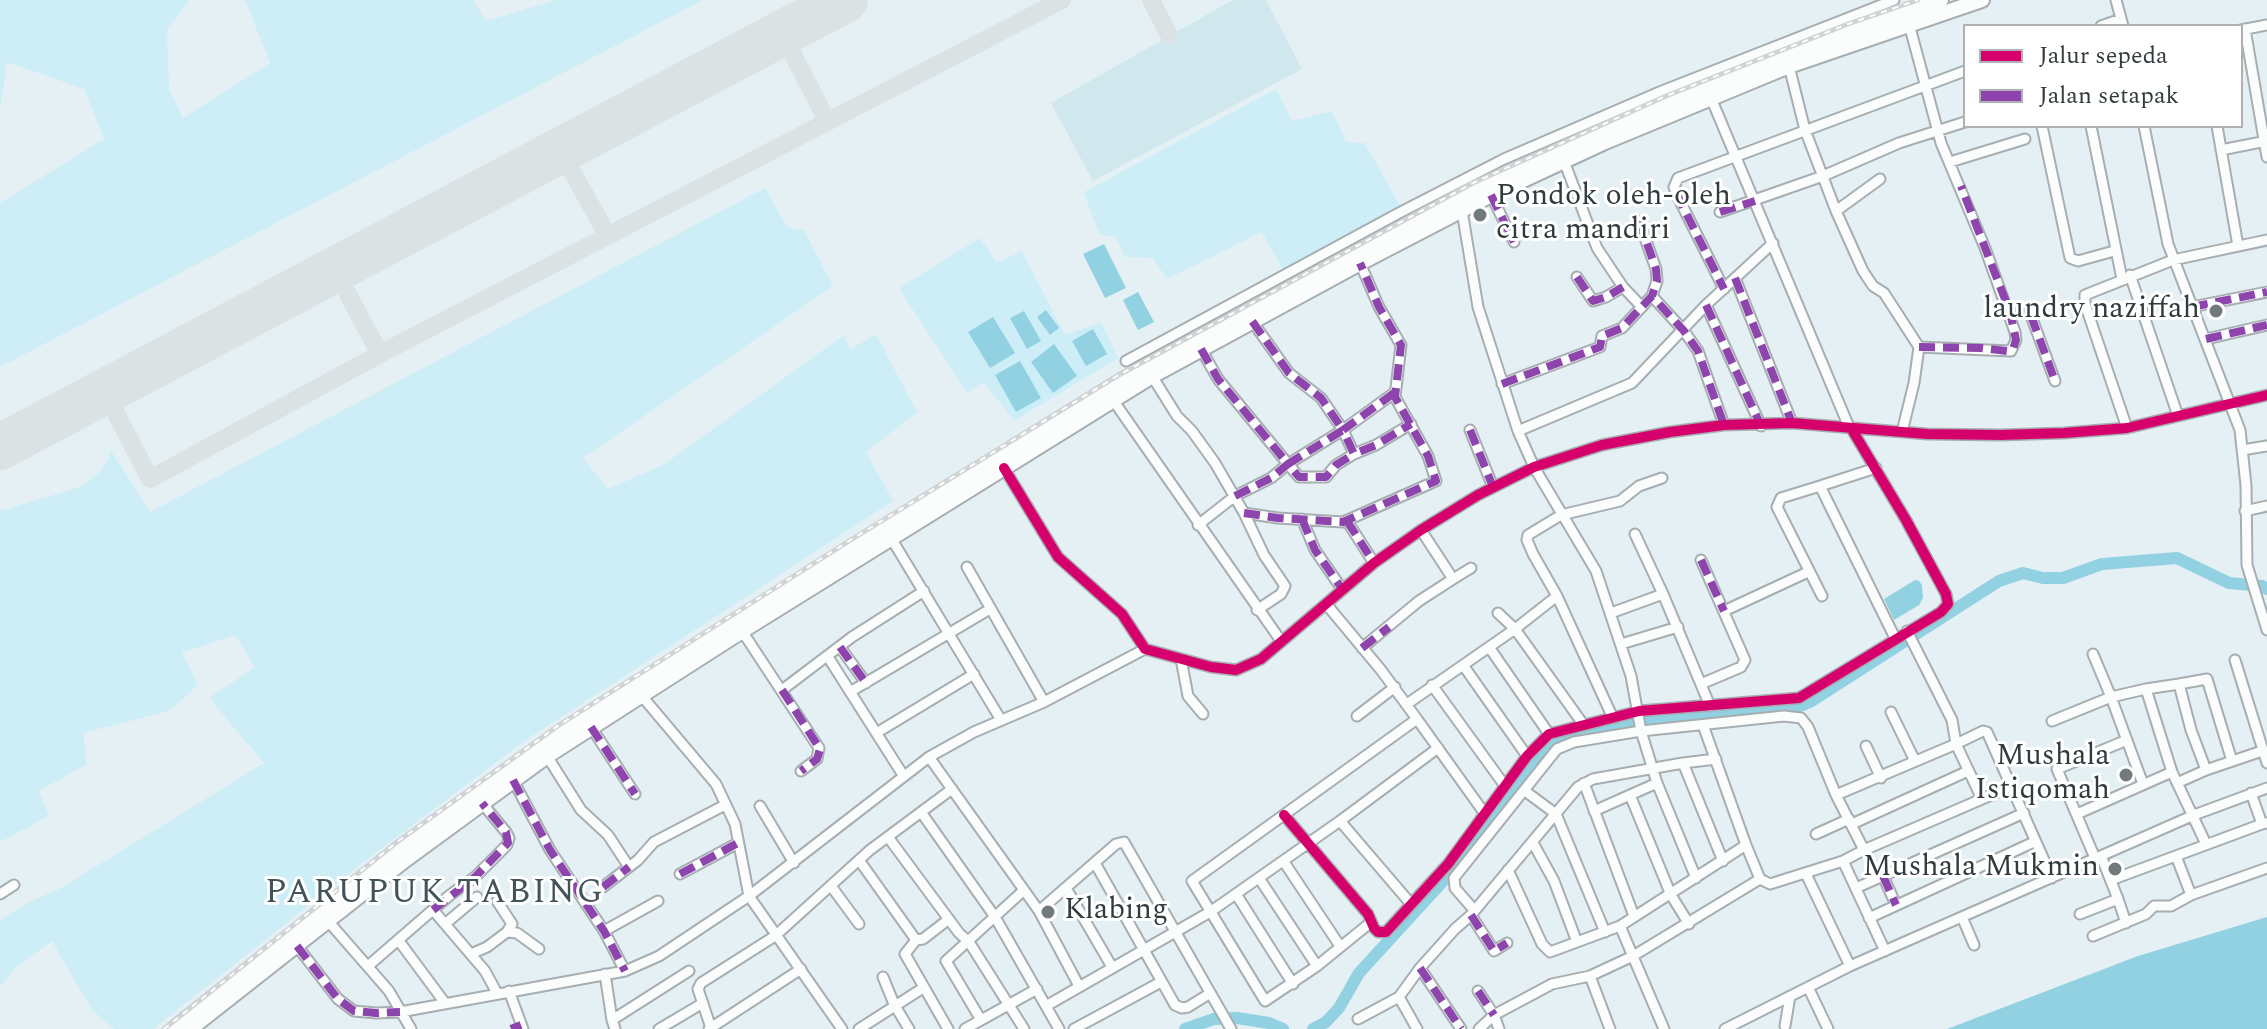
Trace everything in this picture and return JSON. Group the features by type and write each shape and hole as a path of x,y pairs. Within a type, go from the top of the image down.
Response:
{"highway":[{"path":"822,574 891,538 947,497 1004,468 1125,379 1319,278 1476,191 1832,38 1938,5 1982,0"},
{"path":"175,1029 500,776 596,719 1066,422 1113,400 1252,321 1319,278 1360,263 1668,109 1711,98 1789,66 1909,24 1938,5"},
{"path":"190,1029 328,921 402,855 482,803 596,719 641,695 742,631 801,587"}],"street":[{"path":"1126,361 1470,175 1662,91 1894,0"},
{"path":"2116,0 2122,23"},
{"path":"1909,24 1938,133 2010,312 2016,340 2011,351 1919,347"},
{"path":"2267,25 2243,29 2267,157"},
{"path":"1789,66 1805,130 1836,211 1869,282 1884,293 1917,339 1918,366 1902,432"},
{"path":"1724,289 1674,187 1675,182 1682,176 1963,72"},
{"path":"1284,815 1368,914 1370,923 1378,932 1386,932 1448,864 1527,756 1549,734 1612,716 1639,712 1799,698 1895,638 1909,635 1948,604 1876,468 1850,428 1711,98"},
{"path":"1720,212 1823,176 1899,143 1963,123"},
{"path":"2042,128 2070,258 2078,261 2114,251"},
{"path":"2091,128 2114,251 2178,416"},
{"path":"2144,128 2173,260 2240,430 2249,573 2267,630"},
{"path":"2217,128 2238,246"},
{"path":"1950,162 2025,139"},
{"path":"2221,150 2265,141"},
{"path":"1564,161 1597,248 1623,287 1642,307"},
{"path":"1470,175 1476,191"},
{"path":"1836,211 1880,179"},
{"path":"1491,195 1514,242"},
{"path":"1462,211 1473,286 1518,431 1534,467 1596,571 1621,644 1657,783 1696,878"},
{"path":"1502,384 1600,347 1602,336 1622,328 1652,296 1657,281 1656,269 1639,221"},
{"path":"2127,428 2084,300 2087,293 2173,260 2267,240"},
{"path":"1518,431 1632,383 1706,305 1773,243"},
{"path":"1244,513 1347,521 1436,481 1428,456 1394,393 1402,347 1379,307 1360,263"},
{"path":"1577,277 1593,301 1623,287"},
{"path":"1735,278 1792,423"},
{"path":"2192,307 2267,292"},
{"path":"1652,296 1684,331 1701,359 1724,425"},
{"path":"1706,305 1761,426"},
{"path":"2010,312 2022,310 2030,313 2055,381"},
{"path":"1252,321 1289,373 1321,398 1343,430 1354,454"},
{"path":"2206,339 2267,325"},
{"path":"1201,349 1218,379 1297,476 1326,477 1336,465 1411,424"},
{"path":"1152,376 1177,416 1215,463 1264,555 1285,586 1281,594 1257,610"},
{"path":"1198,525 1235,496 1271,478 1394,393"},
{"path":"1004,468 1058,557 1122,614 1145,649 1211,667 1241,669 1261,659 1374,563 1421,530 1493,487 1534,467 1602,445 1724,425 1792,423 1902,432 2000,435 2127,428 2267,395"},
{"path":"1113,400 1281,641"},
{"path":"1470,430 1493,487"},
{"path":"2242,450 2267,446"},
{"path":"1822,596 1777,503 1781,498 1876,468"},
{"path":"1612,716 1557,596 1526,538 1533,530 1561,515 1620,501 1639,486 1662,478"},
{"path":"1820,486 1895,638"},
{"path":"2245,511 2267,506"},
{"path":"1302,519 1315,550 1342,589"},
{"path":"1347,521 1374,563"},
{"path":"1421,530 1453,579"},
{"path":"1635,534 1710,706"},
{"path":"891,538 1001,720"},
{"path":"1701,560 1745,658 1745,664 1701,684"},
{"path":"967,567 1044,702"},
{"path":"1362,648 1419,601 1471,568"},
{"path":"1724,611 1808,572"},
{"path":"782,690 924,591"},
{"path":"1611,613 1663,594"},
{"path":"1407,704 1557,596"},
{"path":"1327,605 1395,687 1485,814"},
{"path":"850,692 990,609"},
{"path":"1498,613 1515,629 1583,724"},
{"path":"1621,644 1678,627"},
{"path":"742,631 820,749 817,759 801,771"},
{"path":"1909,635 1952,720 1956,744 1982,799"},
{"path":"840,647 866,683"},
{"path":"1489,647 1549,734"},
{"path":"297,946 338,999 354,1011 376,1013 400,1012 625,971 659,956 749,896 929,757 1145,649"},
{"path":"2093,654 2143,784"},
{"path":"828,657 903,775"},
{"path":"1181,659 1188,696 1203,714"},
{"path":"2235,660 2267,763"},
{"path":"1463,665 1527,756"},
{"path":"878,732 974,674"},
{"path":"2052,721 2111,697 2207,679 2232,761"},
{"path":"2179,684 2206,770"},
{"path":"1432,685 1505,786"},
{"path":"1357,716 1395,687"},
{"path":"2146,689 2172,772 2206,844"},
{"path":"641,695 716,784 735,824 749,896 842,1029"},
{"path":"1891,712 1915,761"},
{"path":"1507,943 1494,951 1455,888 1454,878 1557,749 1574,742 1641,730 1784,716 1801,718 1808,727 1836,795 1864,850"},
{"path":"596,719 635,794"},
{"path":"1370,923 1293,984 1269,1000 1262,1000 1195,889 1193,879 1417,719"},
{"path":"1703,725 1760,879 1770,884 1843,861 2012,786"},
{"path":"1836,795 1983,731 1987,732 2052,878"},
{"path":"2126,923 2111,880 2057,769 2127,740"},
{"path":"1866,746 1881,778"},
{"path":"1046,1006 1210,912 1284,862 1438,748"},
{"path":"2177,783 2262,751"},
{"path":"547,756 581,810 608,835 629,867"},
{"path":"929,757 1039,911 1079,986"},
{"path":"1358,1019 1399,997 1420,968 1473,913 1578,787 1593,779 1716,759"},
{"path":"1683,763 1723,861"},
{"path":"1816,834 1968,771"},
{"path":"2077,814 2172,772"},
{"path":"513,780 550,850 604,931 625,971"},
{"path":"1584,783 1634,916"},
{"path":"1594,811 1657,783"},
{"path":"1725,1029 1850,966 2194,815 2267,788"},
{"path":"801,969 710,1029 698,989 701,983 775,936 859,860 952,789"},
{"path":"1525,791 1556,814 1605,932"},
{"path":"2111,880 2265,824 2251,793"},
{"path":"1630,795 1671,895 1689,924"},
{"path":"368,966 475,877 508,843 506,832 482,803"},
{"path":"603,887 654,842 725,805"},
{"path":"760,806 794,863"},
{"path":"921,812 995,917 1059,1029"},
{"path":"1856,888 2024,813"},
{"path":"1340,821 1411,904"},
{"path":"888,837 959,933 969,942 1024,1029"},
{"path":"1039,911 1116,844 1124,842 1229,1027"},
{"path":"1869,918 2034,842"},
{"path":"680,874 738,843"},
{"path":"1533,843 1554,881 1577,942"},
{"path":"1508,870 1546,951 1620,926 1746,845"},
{"path":"2176,856 2191,895"},
{"path":"859,860 916,940"},
{"path":"1843,861 1885,951"},
{"path":"1284,862 1340,946"},
{"path":"1095,863 1175,1005 1188,1007 1209,994"},
{"path":"2093,936 2146,914 2154,906 2171,906 2191,895 2267,868"},
{"path":"1806,874 1850,966"},
{"path":"1883,876 1896,905"},
{"path":"1259,878 1317,966"},
{"path":"1479,1029 1494,1015 1552,984 1590,976 1633,956 1760,879"},
{"path":"0,894 14,885"},
{"path":"831,886 859,924"},
{"path":"1066,888 1112,967"},
{"path":"981,1020 946,964 948,957 969,942 1023,891"},
{"path":"1236,894 1293,984"},
{"path":"445,924 477,897"},
{"path":"2080,914 2118,899"},
{"path":"471,954 487,947 507,932 512,924 497,901"},
{"path":"604,931 658,901"},
{"path":"433,910 471,954 497,993"},
{"path":"1962,917 1974,945"},
{"path":"948,1029 905,954 916,940 923,939 949,919"},
{"path":"328,921 389,991 411,1029"},
{"path":"1620,926 1664,1029"},
{"path":"507,932 517,933 539,949"},
{"path":"399,941 445,1003"},
{"path":"1420,968 1461,1029"},
{"path":"605,974 614,1025 689,971"},
{"path":"1590,976 1610,1029"},
{"path":"883,977 909,1029"},
{"path":"1074,1029 1161,982"},
{"path":"1808,987 1828,1029"},
{"path":"859,1029 923,988"},
{"path":"965,1029 1037,989"},
{"path":"509,991 518,1028"},
{"path":"1478,991 1499,1029"},
{"path":"1785,1026 1790,996"},
{"path":"1399,997 1417,1029"},
{"path":"659,1029 703,1003"}],"shaded area":[{"path":"0,0 190,0 167,29 169,89 183,118 270,63 245,0 473,0 486,21 556,0 703,0 0,367 0,203 104,139 84,89 7,62 0,110"},
{"path":"1233,0 1266,0 1302,69 1093,181 1051,103"},
{"path":"1276,89 1292,121 1332,111 1346,142 1365,143 1400,206 1283,270 1262,232 1167,279 1153,258 1125,257 1116,237 1099,234 1084,192"},
{"path":"765,188 788,228 804,230 833,286 583,458 608,489 663,465 843,336 851,349 876,334 917,412 866,452 893,501 523,742 361,864 153,1029 114,1029 92,1010 52,941 15,968 0,987 0,920 25,904 61,888 264,763 209,698 255,667 235,635 182,653 198,685 169,711 83,733 87,764 39,791 49,816 0,842 0,511 80,487 99,473 109,457 110,449 150,512"},
{"path":"980,238 997,263 1022,251 1065,335 1101,322 1118,358 1014,421 984,382 967,393 899,288"}],"water":[{"path":"1104,244 1126,288 1105,298 1083,254"},
{"path":"1138,292 1154,322 1138,330 1123,300"},
{"path":"1046,310 1059,328 1050,335 1037,317"},
{"path":"1024,311 1041,341 1027,349 1010,318"},
{"path":"993,317 1015,353 990,368 968,332"},
{"path":"1093,329 1107,354 1086,366 1072,341"},
{"path":"1054,344 1077,376 1053,393 1031,362"},
{"path":"1020,361 1041,398 1016,412 995,375"},
{"path":"1915,580 1922,585 1923,598 1919,605 1894,620 1884,599"},
{"path":"2267,917 2267,1029 1947,1029 2138,956"}],"waterway":[{"path":"1313,1029 1326,1022 1339,1008 1359,973 1444,880 1551,744 1610,726 1800,706 1999,581 2023,573 2043,578 2063,578 2102,564 2177,558 2229,583 2267,589"},
{"path":"1185,1029 1214,1019 1237,1018 1269,1023 1283,1029"}],"taxiway":[{"path":"105,392 150,479 380,354 1062,0"},
{"path":"1151,0 1169,35"},
{"path":"782,33 827,121"},
{"path":"560,150 608,236"},
{"path":"335,270 380,354"}],"runway":[{"path":"0,447 845,0"}],"railway":[{"path":"164,1029 397,842 559,725 1117,376 1473,183 1666,96 1848,24 1918,0"}],"marked path":[{"path":"1919,347 2007,351 2013,349 2016,340 2010,312 1961,186"},
{"path":"1676,193 1724,289"},
{"path":"1491,195 1514,242"},
{"path":"1720,212 1755,201"},
{"path":"1639,221 1656,269 1657,281 1652,296"},
{"path":"1244,513 1343,522 1436,481 1428,456 1395,397 1401,345 1379,307 1360,263"},
{"path":"1577,277 1593,301 1623,287"},
{"path":"1735,278 1792,423"},
{"path":"2192,307 2267,292"},
{"path":"1502,384 1600,347 1602,336 1622,328 1652,296 1698,351 1724,425"},
{"path":"1706,305 1761,426"},
{"path":"2010,312 2022,310 2030,313 2055,381"},
{"path":"1201,349 1218,379 1288,464 1343,430 1321,398 1289,373 1252,321"},
{"path":"2206,339 2267,325"},
{"path":"1394,393 1343,430 1354,454 1411,424"},
{"path":"1470,430 1493,487"},
{"path":"1235,496 1271,478 1288,464 1299,477 1326,477 1336,465 1354,454"},
{"path":"1302,519 1315,550 1342,589"},
{"path":"1347,521 1374,563"},
{"path":"1701,560 1724,611"},
{"path":"1362,648 1389,627"},
{"path":"840,647 866,683"},
{"path":"782,690 820,749 817,759 801,771"},
{"path":"591,727 635,794"},
{"path":"513,780 550,850 604,931 625,971"},
{"path":"433,910 475,877 508,843 506,832 482,803"},
{"path":"680,874 738,843"},
{"path":"603,887 629,867"},
{"path":"1883,876 1896,905"},
{"path":"1471,915 1494,951 1507,943"},
{"path":"297,946 338,999 354,1011 400,1012"},
{"path":"1420,968 1461,1029"},
{"path":"1478,991 1494,1015"},
{"path":"511,1029 521,1025"}],"cycle path":[{"path":"1004,468 1058,557 1122,614 1145,649 1211,667 1236,670 1261,659 1374,563 1421,530 1478,495 1534,467 1602,445 1724,425 1792,423 1927,434 2064,433 2127,428 2267,395"},
{"path":"1284,815 1368,914 1374,928 1378,932 1386,932 1448,864 1527,756 1549,734 1639,711 1799,698 1941,612 1948,604 1946,594 1851,428"}],"place":[{"name":"Pondok oleh-oleh citra mandiri","path":"1480,215"},
{"name":"laundry naziffah","path":"2216,311"},
{"name":"Mushala Istiqomah","path":"2126,775"},
{"name":"Mushala Mukmin","path":"2115,869"},
{"name":"Klabing","path":"1048,912"}],"district":[{"name":"PARUPUK TABING","path":"435,895"}]}
